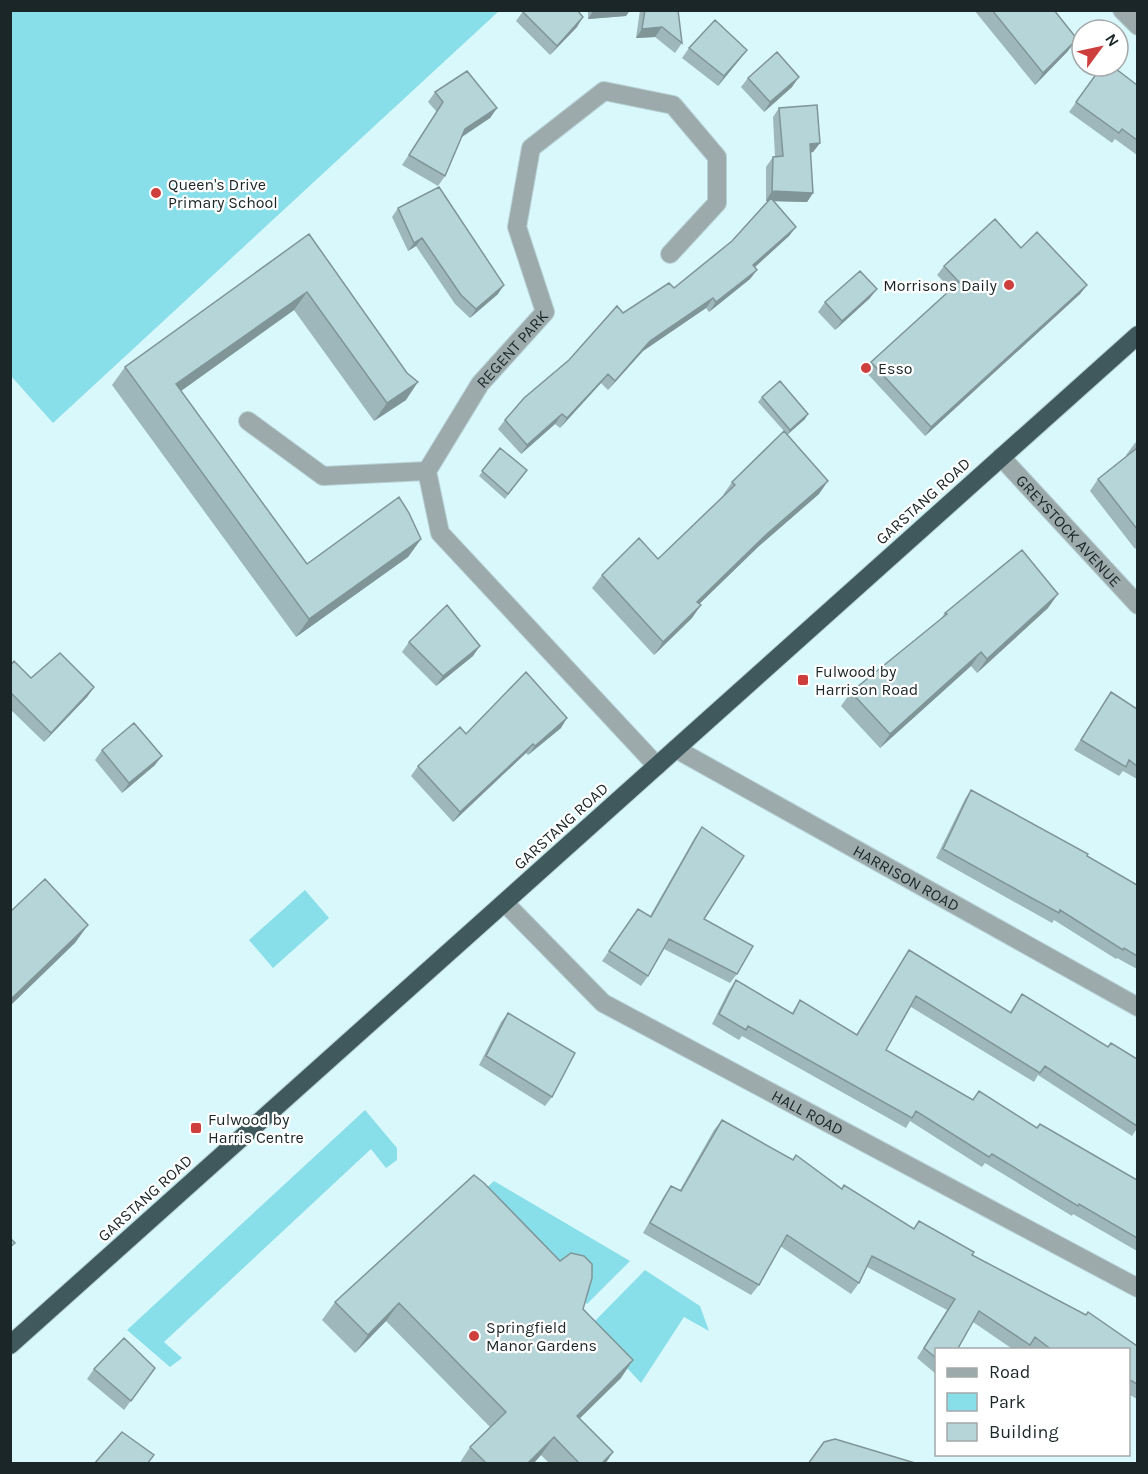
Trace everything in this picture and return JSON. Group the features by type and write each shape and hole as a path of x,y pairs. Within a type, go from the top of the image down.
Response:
{"highway":[{"name":"GARSTANG ROAD","path":"10,1345 1137,335"}],"street":[{"path":"1122,10 1137,26"},
{"name":"REGENT PARK","path":"427,471 480,384 545,312 517,227 531,148 604,91 673,105 717,157 717,203 670,254"},
{"path":"248,421 323,476 427,471 440,533 657,766"},
{"name":"GREYSTOCK AVENUE","path":"1001,457 1137,605"},
{"name":"HARRISON ROAD","path":"676,749 1137,1007"},
{"name":"HALL ROAD","path":"504,903 603,1003 1137,1288"}],"green space":[{"name":"Queen's Drive Primary School","path":"11,10 499,11 53,423 11,376"},
{"path":"305,890 329,918 273,968 249,940"},
{"path":"365,1110 397,1148 397,1160 386,1168 371,1149 164,1342 182,1358 170,1367 127,1330"},
{"path":"494,1181 630,1261 587,1304 472,1201"},
{"path":"645,1270 700,1306 709,1331 684,1317 641,1383 589,1327"}],"building":[{"path":"524,10 577,10 583,17 557,46 523,12"},
{"path":"645,10 678,10 682,43 662,27 642,29"},
{"path":"992,10 1054,10 1070,30 1070,46 1043,73"},
{"path":"715,20 747,50 724,76 689,48"},
{"path":"777,52 799,77 770,102 748,78"},
{"path":"467,71 497,108 465,129 445,176 409,155 443,102 435,92"},
{"path":"1093,78 1128,78 1137,85 1137,140 1122,129 1119,133 1076,102"},
{"path":"817,105 820,143 810,144 813,193 772,191 773,157 783,156 779,108"},
{"path":"439,187 504,285 476,309 461,295 422,238 414,243 398,208"},
{"path":"771,198 796,227 753,265 757,270 716,302 713,298 650,341 615,381 608,374 567,418 562,414 527,445 505,420 524,398 569,360 617,306 623,313 669,283 674,288 732,241"},
{"path":"995,219 1021,248 1037,232 1087,285 931,427 871,362 959,282 944,266"},
{"path":"309,234 407,373 418,382 387,403 307,292 176,384 307,564 399,497 409,513 421,539 309,619 125,367"},
{"path":"860,271 877,289 842,321 825,302"},
{"path":"780,381 808,414 790,430 762,397"},
{"path":"784,431 828,481 768,533 697,602 701,605 663,642 602,575 639,538 658,559 735,485 732,482"},
{"path":"500,448 527,470 508,494 482,471"},
{"path":"1137,448 1137,529 1098,479"},
{"path":"1022,550 1058,594 987,659 981,652 890,734 851,692"},
{"path":"447,605 480,646 443,676 409,642"},
{"path":"60,653 94,687 51,733 10,692 10,666 14,661 31,678"},
{"path":"526,672 567,718 535,746 533,744 460,812 418,766 460,727 466,734"},
{"path":"1111,692 1137,709 1137,766 1129,760 1126,767 1081,740"},
{"path":"134,723 162,756 129,783 102,750"},
{"path":"971,790 1088,854 1087,856 1137,885 1137,956 1124,948 1123,950 1060,910 1059,913 943,849"},
{"path":"702,827 744,856 704,919 753,946 737,974 669,939 648,976 609,951 638,909 651,917"},
{"path":"45,879 88,925 10,1000 10,912"},
{"path":"909,950 1011,1013 1022,994 1108,1047 1111,1043 1137,1059 1137,1126 1045,1066 1040,1073 916,996 886,1050 973,1100 979,1091 1037,1128 1040,1124 1137,1180 1137,1238 1079,1204 1078,1206 992,1154 989,1157 916,1111 912,1118 748,1026 746,1030 719,1014 736,980 793,1014 800,1000 857,1035"},
{"path":"508,1013 575,1053 552,1097 486,1056"},
{"path":"722,1120 793,1160 796,1155 842,1189 844,1185 914,1229 919,1221 974,1252 972,1255 1086,1315 1088,1312 1137,1346 1137,1384 1130,1380 1130,1348 1049,1348 1035,1337 1030,1345 979,1311 958,1348 935,1348 935,1357 924,1348 955,1299 872,1256 859,1283 787,1235 759,1285 650,1223 671,1186 681,1191"},
{"name":"Springfield Manor Gardens","path":"474,1175 560,1261 571,1253 584,1256 592,1264 592,1278 583,1309 633,1360 577,1416 613,1452 601,1464 580,1464 554,1437 527,1464 487,1464 470,1447 506,1412 399,1303 368,1335 335,1302"},
{"path":"124,1338 155,1368 131,1401 94,1369"},
{"path":"122,1432 154,1455 147,1464 94,1464"},
{"path":"835,1439 915,1463 808,1464 824,1442"}],"place":[{"name":"Queen's Drive Primary School","path":"156,193"},
{"name":"Morrisons Daily","path":"1009,285"},
{"name":"Esso","path":"866,368"},
{"name":"Fulwood by Harrison Road","path":"803,680"},
{"name":"Fulwood by Harris Centre","path":"196,1128"},
{"name":"Springfield Manor Gardens","path":"474,1336"}]}
